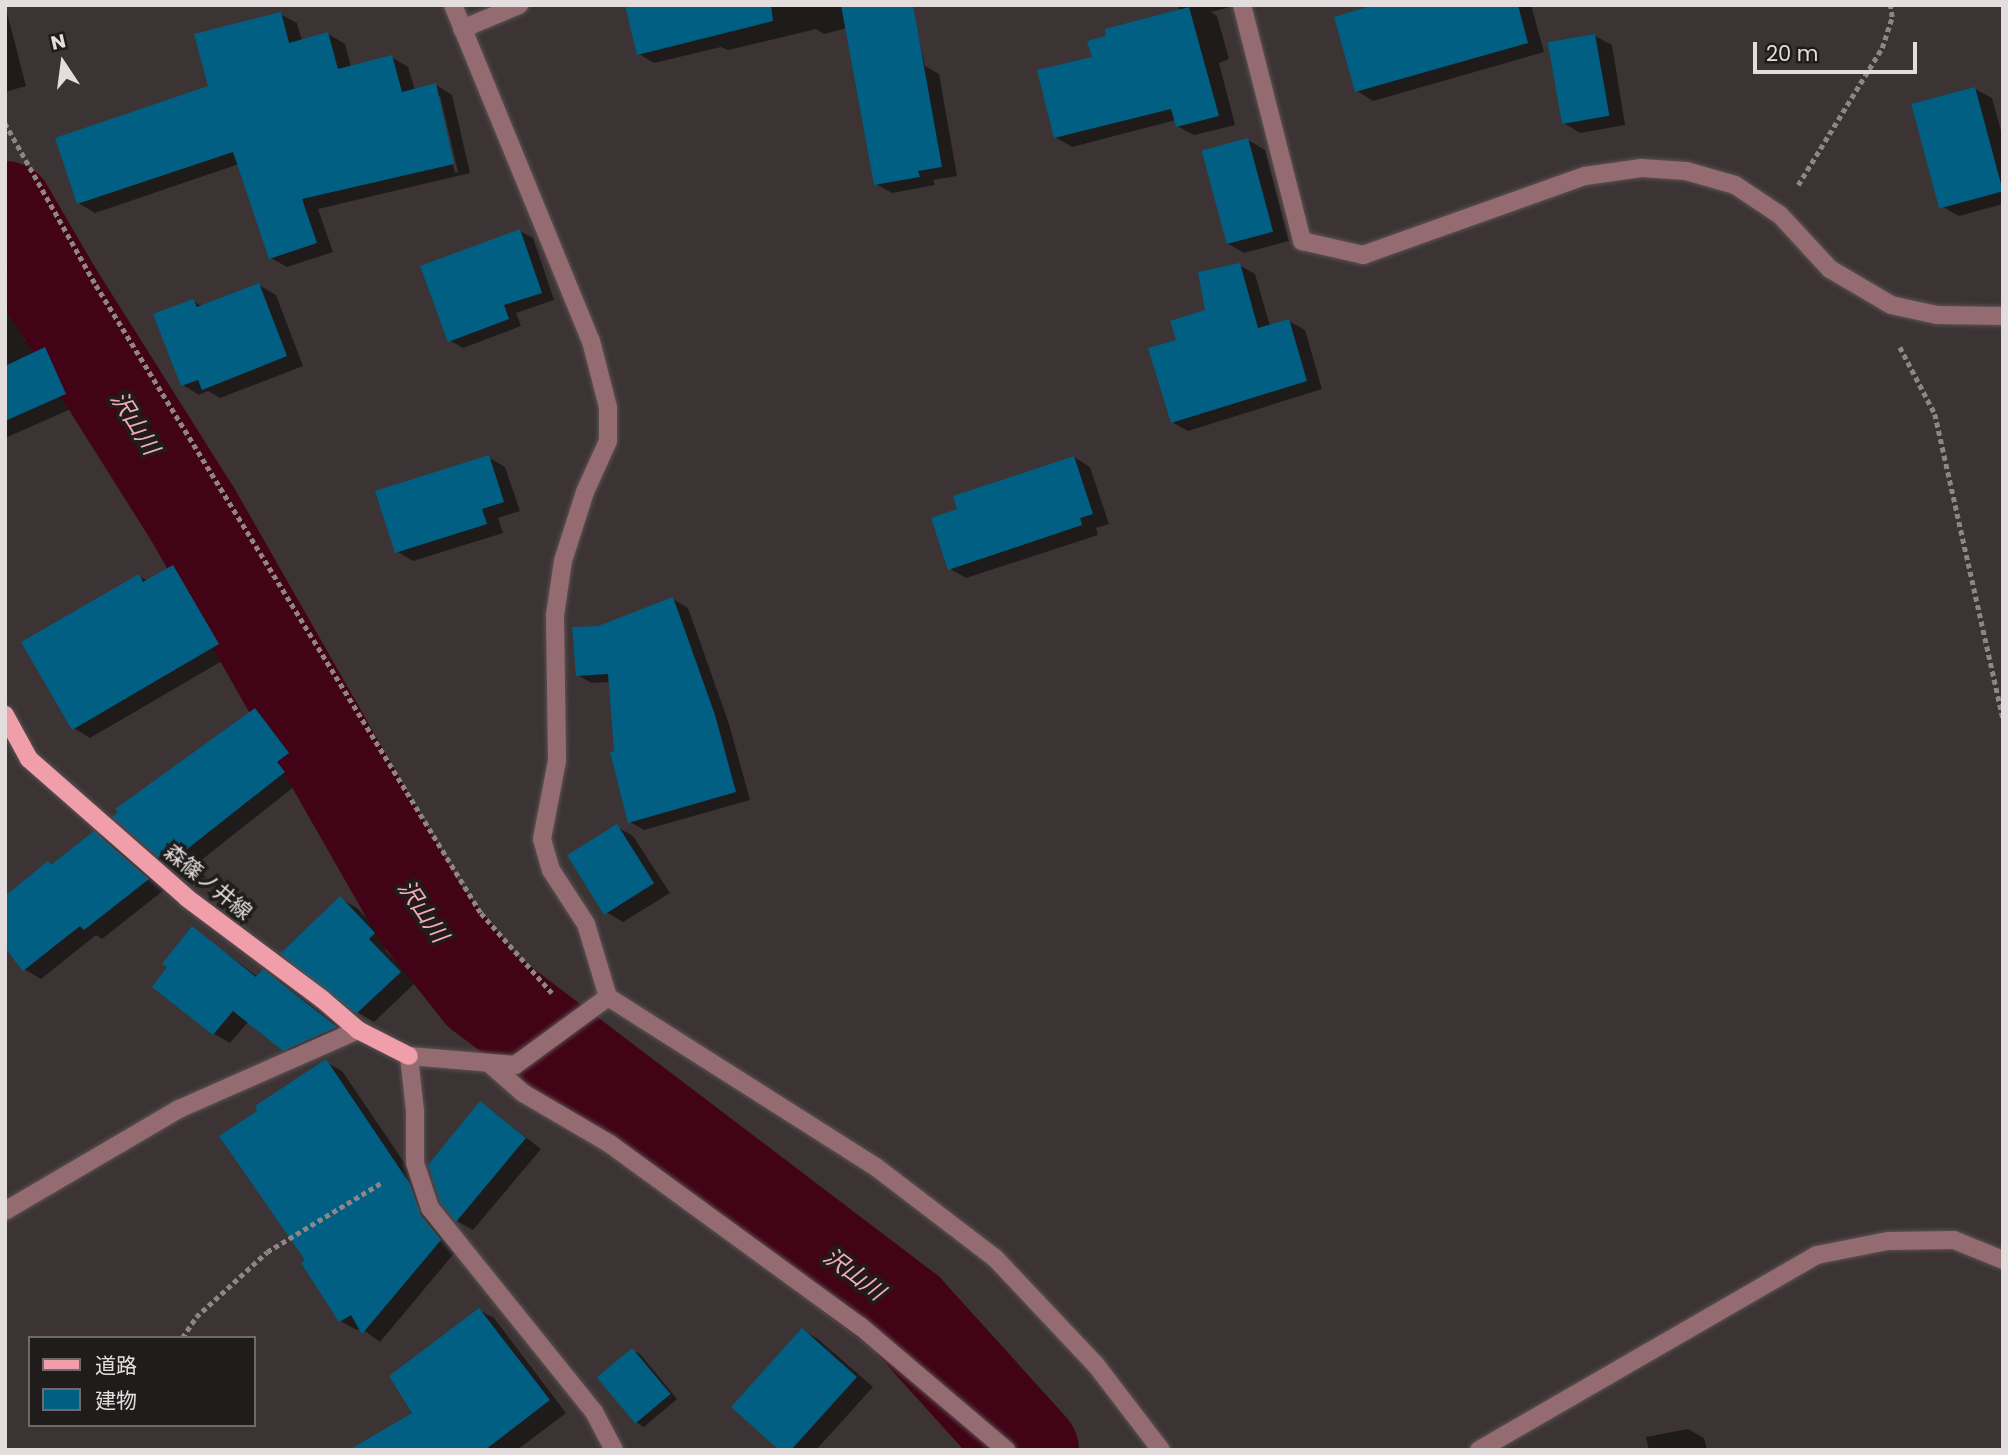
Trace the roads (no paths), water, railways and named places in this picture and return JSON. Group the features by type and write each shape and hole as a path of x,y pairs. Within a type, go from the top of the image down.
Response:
{"main road":[{"name":"森篠ノ井線","path":"5,715 29,759 187,898 322,999 358,1030 409,1056"}],"street":[{"path":"453,5 591,341 608,407 608,441 585,492 567,550 555,615 557,761 542,839 551,870 586,924 608,997 876,1167 995,1258 1096,1365 1161,1450"},
{"path":"462,29 519,5"},
{"path":"1242,5 1302,240 1363,256 1585,176 1641,168 1686,171 1735,185 1780,215 1830,269 1891,305 1937,315 2003,316"},
{"path":"608,997 515,1065 409,1056 415,1111 415,1163 430,1208 594,1412 614,1450"},
{"path":"5,1210 178,1109 358,1030"},
{"path":"490,1064 523,1093 610,1144 860,1326 1006,1450"},
{"path":"1479,1450 1817,1255 1888,1241 1954,1240 2003,1260"}],"waterway":[{"name":"沢山川","path":"5,210 52,291 192,513 420,913 482,991 906,1313 1030,1450"}]}
